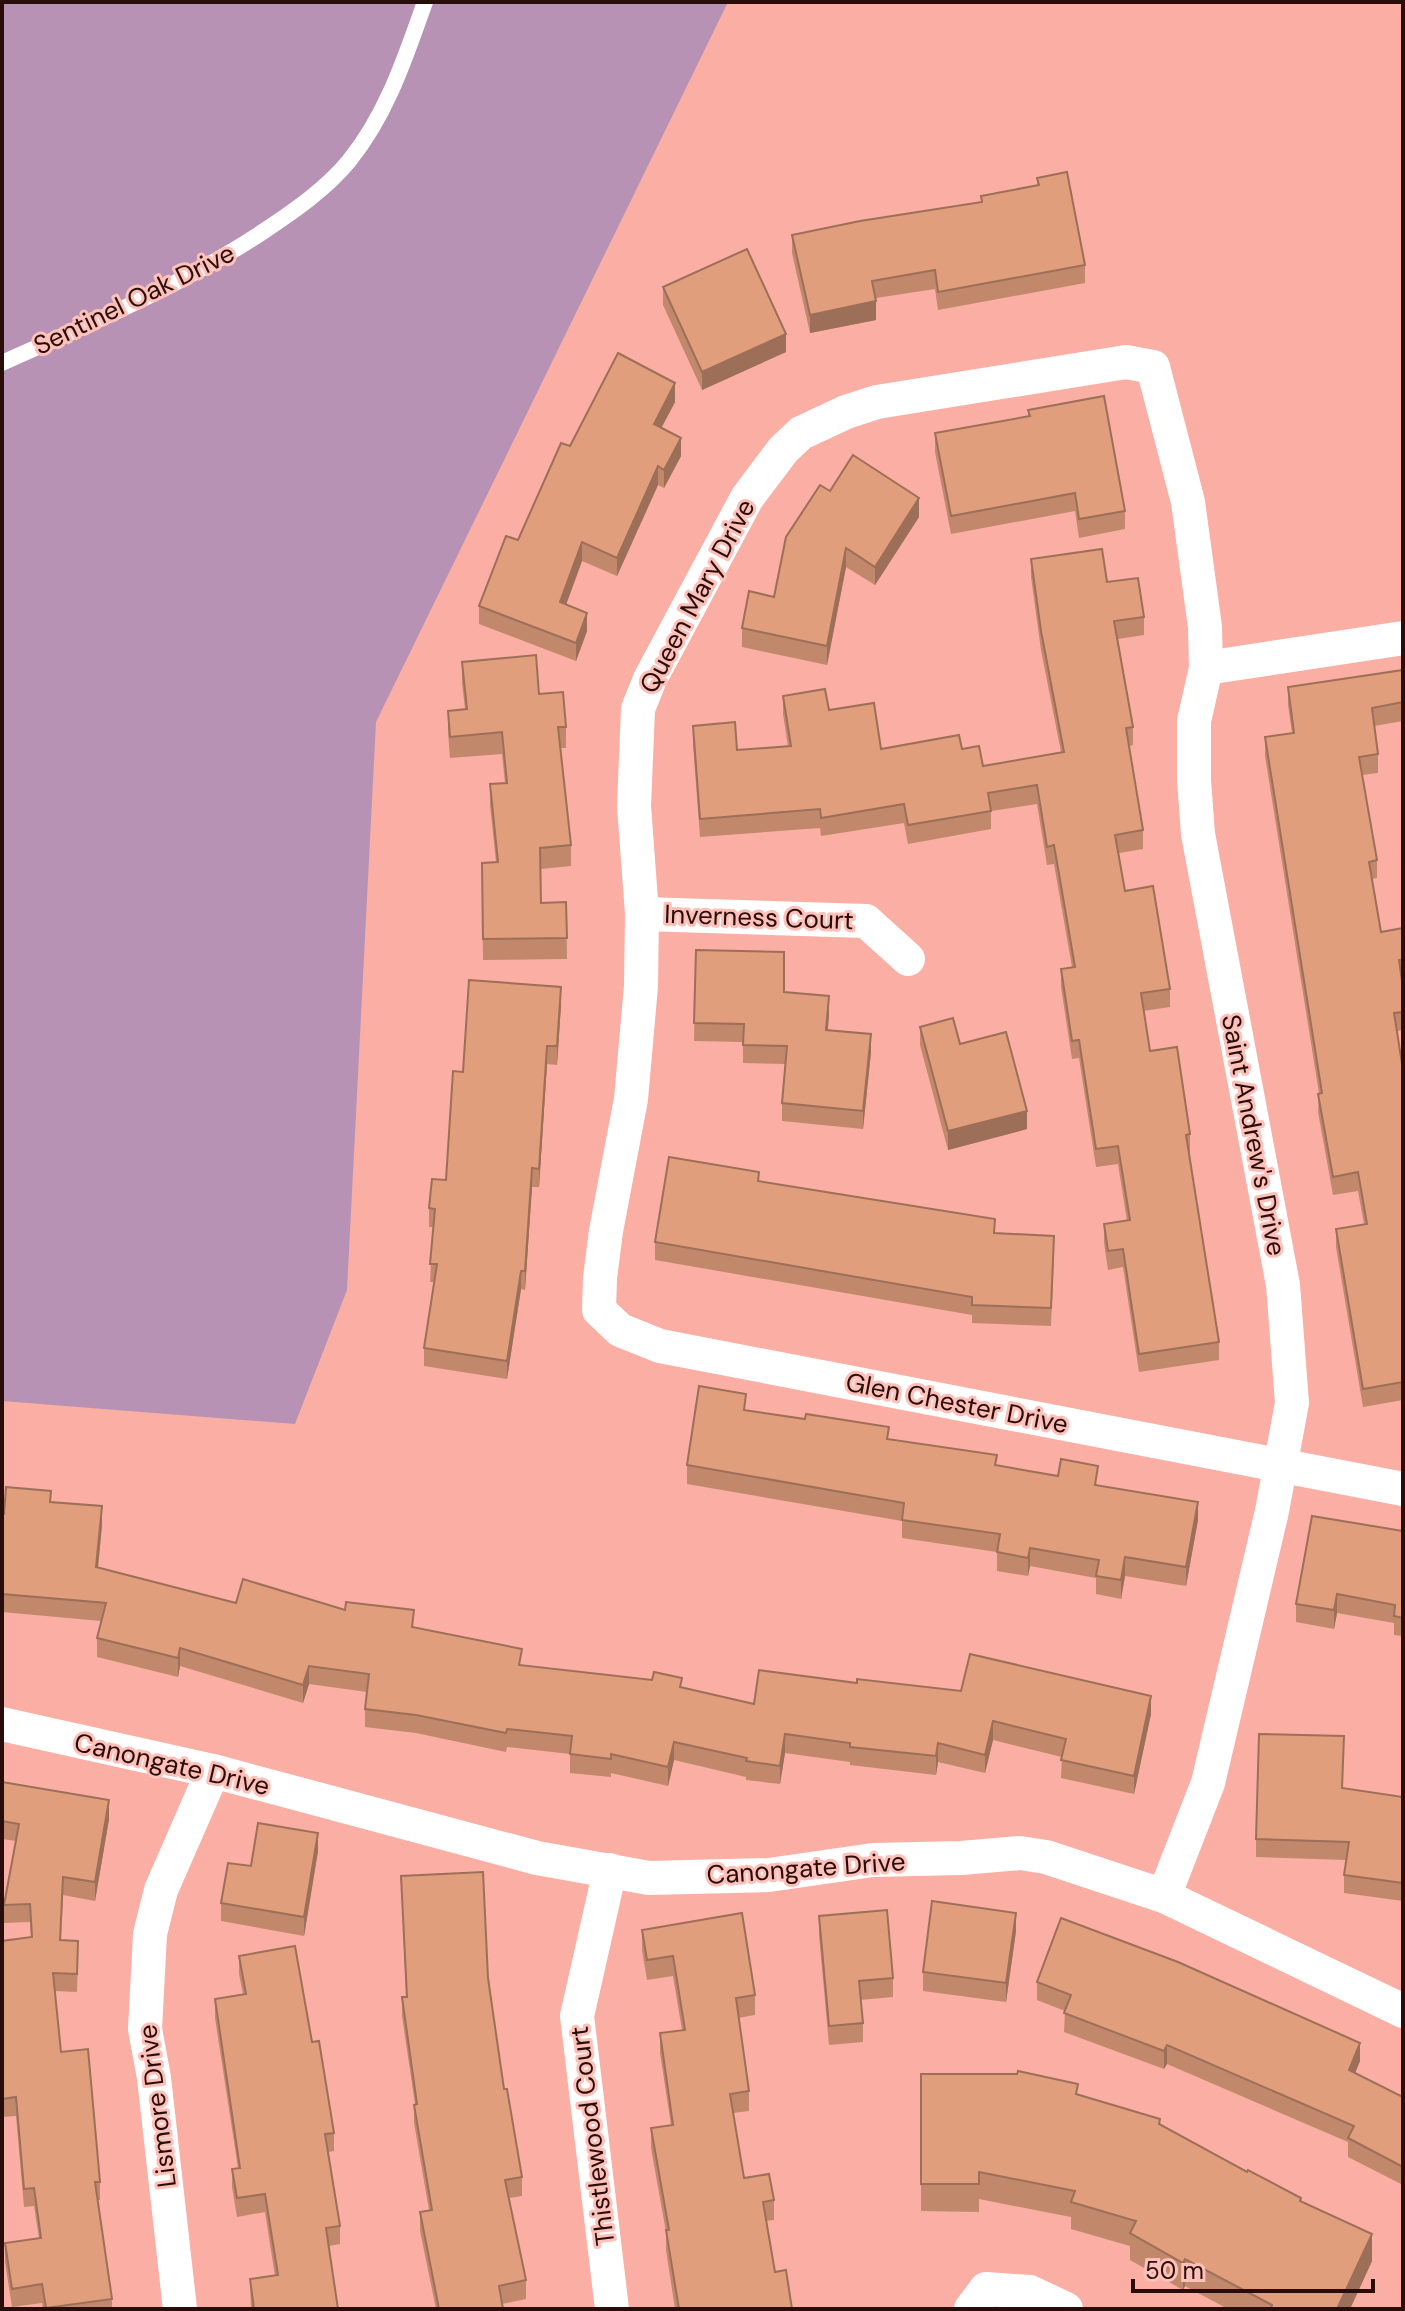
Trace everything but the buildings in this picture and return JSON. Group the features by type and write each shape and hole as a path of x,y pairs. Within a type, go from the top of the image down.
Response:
{"street":[{"name":"Queen Mary Drive","path":"606,1231 631,1099 641,986 642,914 634,806 638,709 650,679 747,498 783,450 801,433 846,412 877,402 1126,362 1153,367"},
{"name":"Saint Andrew's Drive","path":"1153,367 1188,502 1205,627 1206,668 1194,721 1198,834 1283,1285 1292,1403 1272,1511 1208,1783 1164,1896"},
{"path":"1206,668 1403,638"},
{"name":"Inverness Court","path":"642,914 866,921 908,959"},
{"name":"Glen Chester Drive","path":"606,1231 599,1310 620,1330 660,1346 1403,1489"},
{"name":"Canongate Drive","path":"2,1724 213,1771 537,1858 649,1878 769,1875 873,1860 1020,1853 1046,1857 1164,1896 1403,2011"},
{"name":"Lismore Drive","path":"180,2309 154,2078 145,2029 150,1934 161,1890 213,1771"},
{"name":"Thistlewood Court","path":"610,1870 577,2016 612,2309"},
{"path":"971,2309 986,2289 1030,2292 1066,2309"}],"lane":[{"name":"Sentinel Oak Drive","path":"2,363 216,263 318,192 348,162 378,119 397,80 425,2"}],"shaded area":[{"path":"2,2 728,2 376,722 347,1290 295,1424 2,1401"}]}
